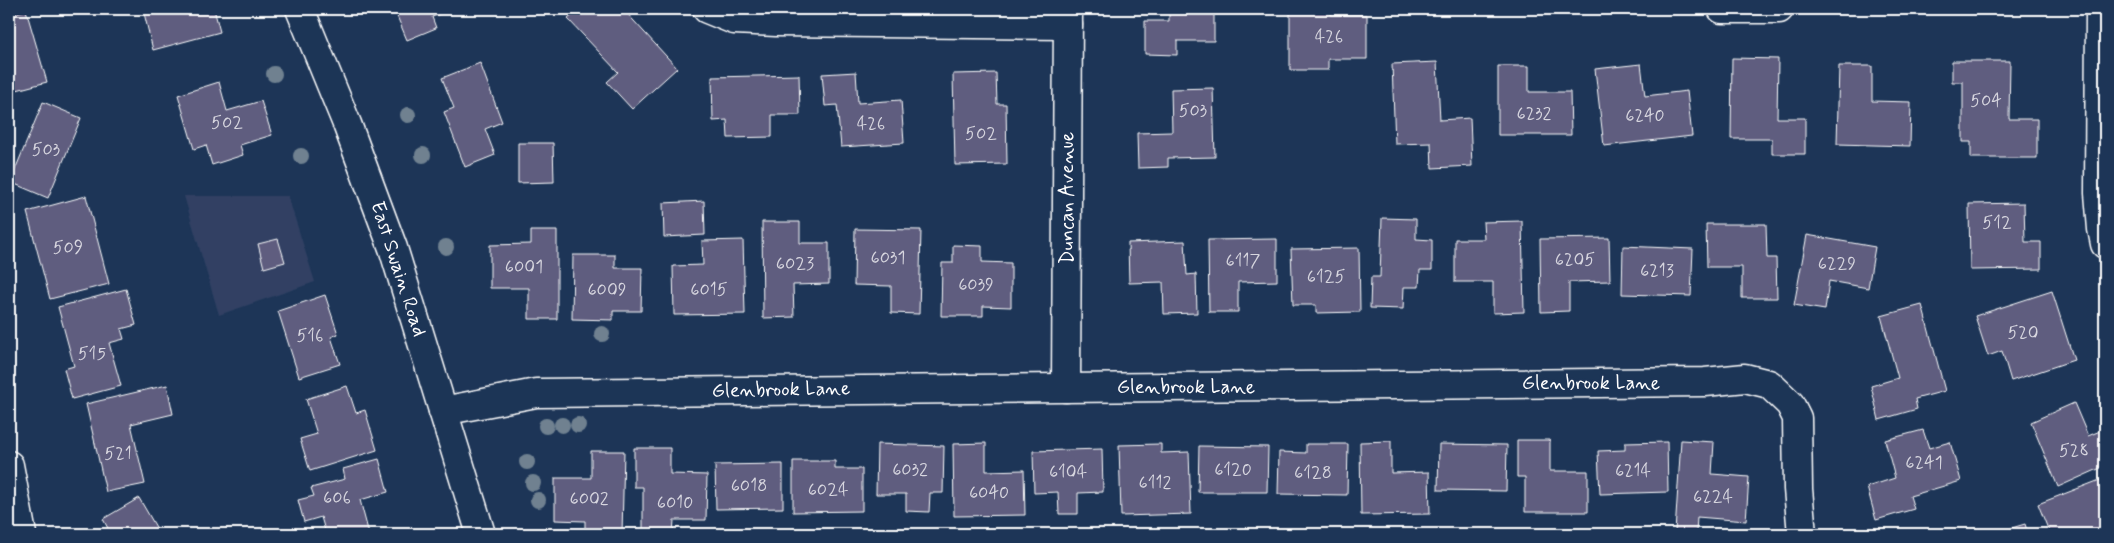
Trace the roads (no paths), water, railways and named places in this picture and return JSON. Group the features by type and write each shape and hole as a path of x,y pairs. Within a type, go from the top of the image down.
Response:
{"street":[{"name":"East Swain Road","path":"300,9 347,124 393,248 481,534"},
{"path":"707,9 734,20 776,22 1068,17"},
{"path":"1722,9 1779,9"},
{"path":"2090,9 2105,9"},
{"path":"2100,9 2099,193 2105,244"},
{"name":"Duncan Avenue","path":"1066,388 1068,17"},
{"name":"Glenbrook Lane","path":"443,412 536,393 1705,382 1745,378 1769,384 1790,404 1797,418 1798,488 1802,534"},
{"path":"9,466 22,534"}]}
